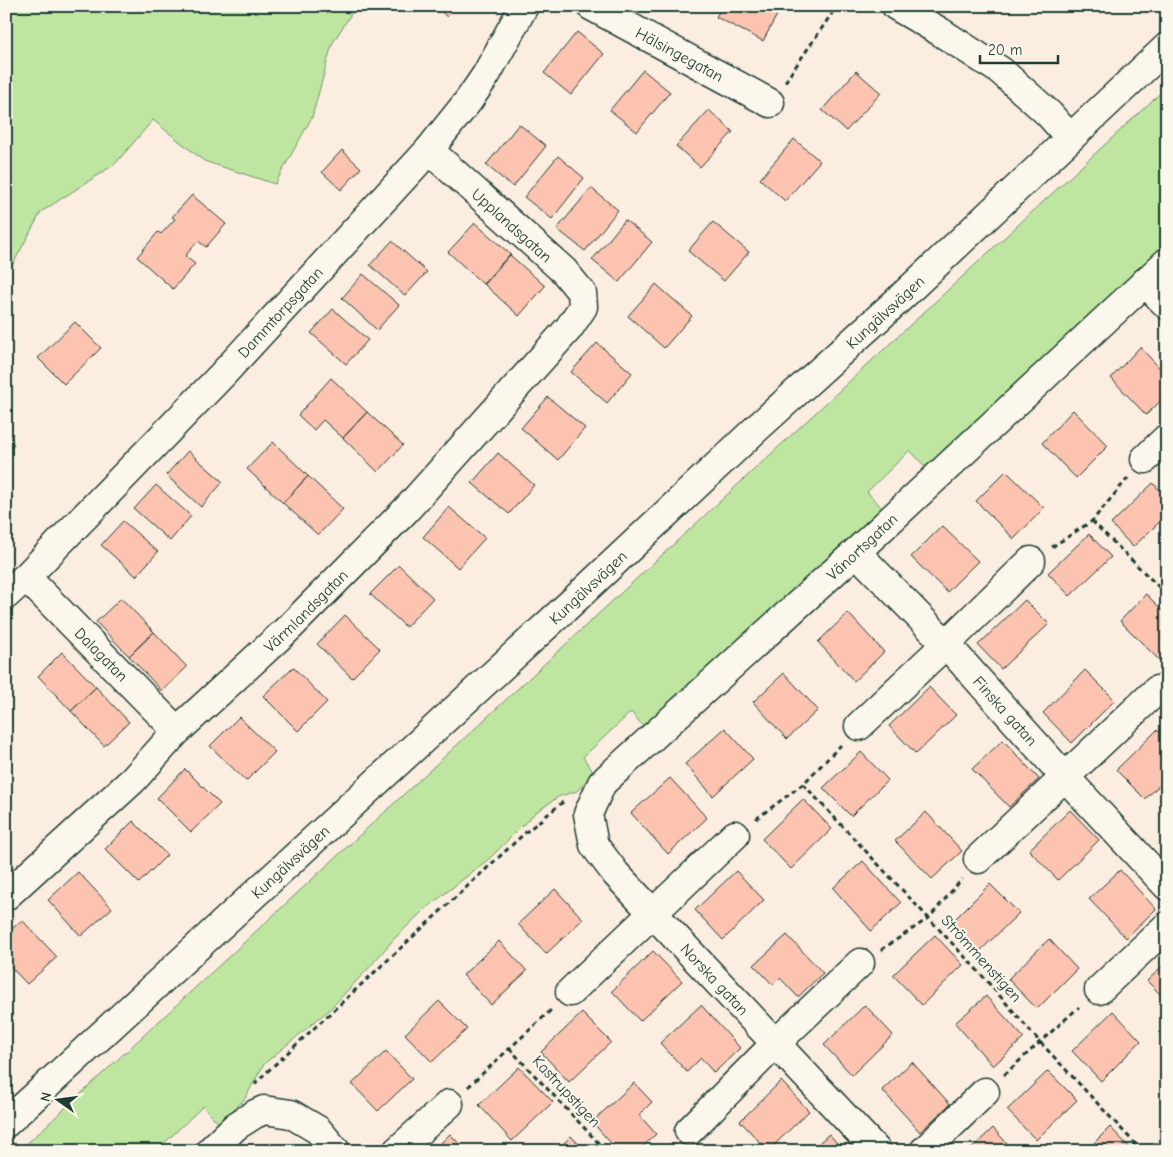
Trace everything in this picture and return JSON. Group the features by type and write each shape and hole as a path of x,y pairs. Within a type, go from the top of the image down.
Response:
{"street":[{"name":"Dammtorpsgatan","path":"6,595 26,577 229,368 428,150 486,75 524,6"},
{"name":"Hälsingegatan","path":"591,6 770,103"},
{"path":"896,6 1001,71 1049,114 1070,138"},
{"name":"Kungälvsvägen","path":"6,1123 896,303 1167,47"},
{"name":"Upplandsgatan","path":"428,150 564,271 582,293 583,306"},
{"name":"Vänortsgatan","path":"594,845 588,814 602,783 856,552 1167,262"},
{"path":"1145,282 1167,305"},
{"name":"Värmlandsgatan","path":"6,896 133,780 177,731 291,626 406,510 569,328 583,306"},
{"path":"1144,459 1167,438"},
{"name":"Finska gatan","path":"856,552 946,644 1065,777 1167,886"},
{"path":"859,726 1031,561"},
{"name":"Dalagatan","path":"26,577 177,731"},
{"path":"978,859 1157,690"},
{"path":"570,992 735,835"},
{"name":"Norska gatan","path":"594,845 616,874 877,1151"},
{"path":"1099,990 1167,926"},
{"path":"689,1132 776,1043 860,964"},
{"path":"924,1151 985,1092"},
{"path":"397,1151 449,1104"},
{"path":"210,1151 236,1126 264,1110 291,1114 318,1130 336,1151"}],"path":[{"path":"770,103 837,6"},
{"path":"1031,561 1092,521 1144,459"},
{"path":"1092,521 1167,596"},
{"path":"735,835 803,784 859,726"},
{"name":"Strömmenstigen","path":"803,784 979,972 1040,1042 1142,1151"},
{"path":"255,1114 256,1082 526,832 566,800 595,798"},
{"path":"860,964 929,918 978,859"},
{"path":"985,1092 1099,990"},
{"path":"449,1104 570,992"},
{"name":"Kastrupstigen","path":"509,1048 606,1151"}],"green space":[{"path":"6,6 356,6 332,44 312,117 275,184 204,161 153,120 115,164 41,212 6,277"},
{"path":"1167,87 1167,243 925,467 910,450 867,492 882,508 644,727 631,712 583,757 594,773 577,791 558,797 535,813 490,858 424,910 393,940 330,1009 264,1064 244,1100 218,1123 203,1106 156,1151 19,1151"}],"building":[{"path":"435,6 456,6 447,17"},
{"path":"722,6 766,6 778,13 763,41 716,17"},
{"path":"577,32 604,54 571,95 544,73"},
{"path":"643,70 670,92 637,132 610,110"},
{"path":"856,71 881,93 846,131 822,110"},
{"path":"709,110 733,132 700,167 676,146"},
{"path":"519,124 546,146 513,187 486,165"},
{"path":"794,139 820,161 785,201 760,179"},
{"path":"342,150 361,168 341,190 322,172"},
{"path":"558,156 584,178 552,219 524,197"},
{"path":"591,188 618,210 585,251 557,229"},
{"path":"192,195 226,224 206,247 198,241 185,256 195,264 173,289 137,257 158,232 161,234 175,219 172,217"},
{"path":"625,220 652,242 619,282 592,260"},
{"path":"713,222 749,252 724,281 688,251"},
{"path":"475,223 510,254 483,284 448,252"},
{"path":"392,241 427,272 405,296 370,265"},
{"path":"510,255 545,286 519,316 484,284"},
{"path":"363,274 399,305 377,330 342,298"},
{"path":"656,284 692,316 664,348 628,316"},
{"path":"333,309 368,340 346,364 311,333"},
{"path":"75,322 101,348 64,384 38,358"},
{"path":"597,343 632,373 607,403 571,372"},
{"path":"1140,347 1167,376 1167,395 1146,415 1111,378"},
{"path":"331,378 367,412 343,438 323,420 314,430 298,415"},
{"path":"548,397 585,428 558,460 521,428"},
{"path":"1073,410 1108,446 1076,478 1042,443"},
{"path":"367,412 403,445 378,472 343,438"},
{"path":"6,436 14,444 6,452"},
{"path":"273,442 308,476 283,503 247,469"},
{"path":"188,451 223,482 201,507 166,475"},
{"path":"498,453 534,485 509,514 472,483"},
{"path":"1006,471 1044,508 1014,539 976,501"},
{"path":"308,476 343,509 318,535 283,503"},
{"path":"1153,483 1167,498 1167,515 1133,547 1111,524"},
{"path":"156,485 191,516 170,541 134,509"},
{"path":"449,507 485,538 458,568 423,537"},
{"path":"123,521 158,552 136,576 101,545"},
{"path":"942,526 978,561 947,592 911,557"},
{"path":"1089,534 1111,557 1070,596 1048,573"},
{"path":"399,565 433,598 406,627 370,594"},
{"path":"1146,594 1167,615 1167,655 1160,661 1120,621"},
{"path":"121,598 154,632 129,656 96,622"},
{"path":"1025,600 1049,624 1001,669 978,645"},
{"path":"848,613 884,652 854,681 818,642"},
{"path":"345,615 380,649 352,678 317,644"},
{"path":"154,632 187,667 162,691 129,656"},
{"path":"62,652 96,687 71,711 38,676"},
{"path":"293,667 327,702 298,731 263,696"},
{"path":"1085,670 1115,700 1072,743 1043,713"},
{"path":"784,673 818,710 787,739 753,702"},
{"path":"96,687 129,722 104,746 71,711"},
{"path":"929,687 956,715 916,754 889,726"},
{"path":"239,717 275,752 246,781 210,746"},
{"path":"725,728 753,759 713,796 685,764"},
{"path":"1157,730 1167,740 1167,778 1145,799 1116,770"},
{"path":"1003,740 1039,779 1009,807 972,769"},
{"path":"861,752 888,780 851,816 823,788"},
{"path":"185,769 220,804 191,832 157,798"},
{"path":"670,778 707,818 668,854 631,813"},
{"path":"803,799 832,829 791,869 762,839"},
{"path":"1070,810 1099,840 1058,880 1029,850"},
{"path":"926,812 962,851 932,879 895,841"},
{"path":"133,821 167,855 139,883 105,849"},
{"path":"863,861 901,903 871,931 833,888"},
{"path":"1120,870 1156,909 1126,938 1089,899"},
{"path":"736,871 764,900 723,940 695,910"},
{"path":"78,872 112,908 81,936 48,900"},
{"path":"990,884 1019,913 978,953 950,924"},
{"path":"555,889 583,919 546,954 518,924"},
{"path":"22,920 57,957 27,984 6,962 6,934"},
{"path":"787,935 823,973 798,997 780,978 773,985 754,965"},
{"path":"935,935 963,965 922,1005 893,975"},
{"path":"1049,939 1077,969 1037,1009 1008,979"},
{"path":"499,941 527,971 491,1005 463,975"},
{"path":"653,951 682,981 640,1021 612,991"},
{"path":"1167,962 1167,1001 1147,981"},
{"path":"986,996 1024,1038 993,1066 955,1023"},
{"path":"439,1001 467,1029 432,1062 405,1034"},
{"path":"701,1005 740,1048 714,1073 701,1058 687,1072 660,1043"},
{"path":"865,1005 893,1035 852,1075 824,1045"},
{"path":"1113,1011 1141,1041 1101,1081 1072,1051"},
{"path":"582,1013 611,1042 569,1082 541,1052"},
{"path":"386,1051 412,1079 378,1111 352,1084"},
{"path":"912,1062 950,1104 920,1132 882,1090"},
{"path":"519,1067 553,1102 512,1141 479,1105"},
{"path":"1048,1071 1077,1100 1036,1140 1007,1110"},
{"path":"781,1081 809,1111 768,1151 740,1121"},
{"path":"634,1083 652,1102 639,1115 656,1134 638,1151 618,1151 592,1122"},
{"path":"1110,1127 1133,1151 1086,1151"},
{"path":"993,1128 1014,1151 969,1151"},
{"path":"450,1134 466,1151 433,1151"},
{"path":"829,1134 844,1151 810,1151"},
{"path":"571,1136 585,1151 556,1151"}]}
